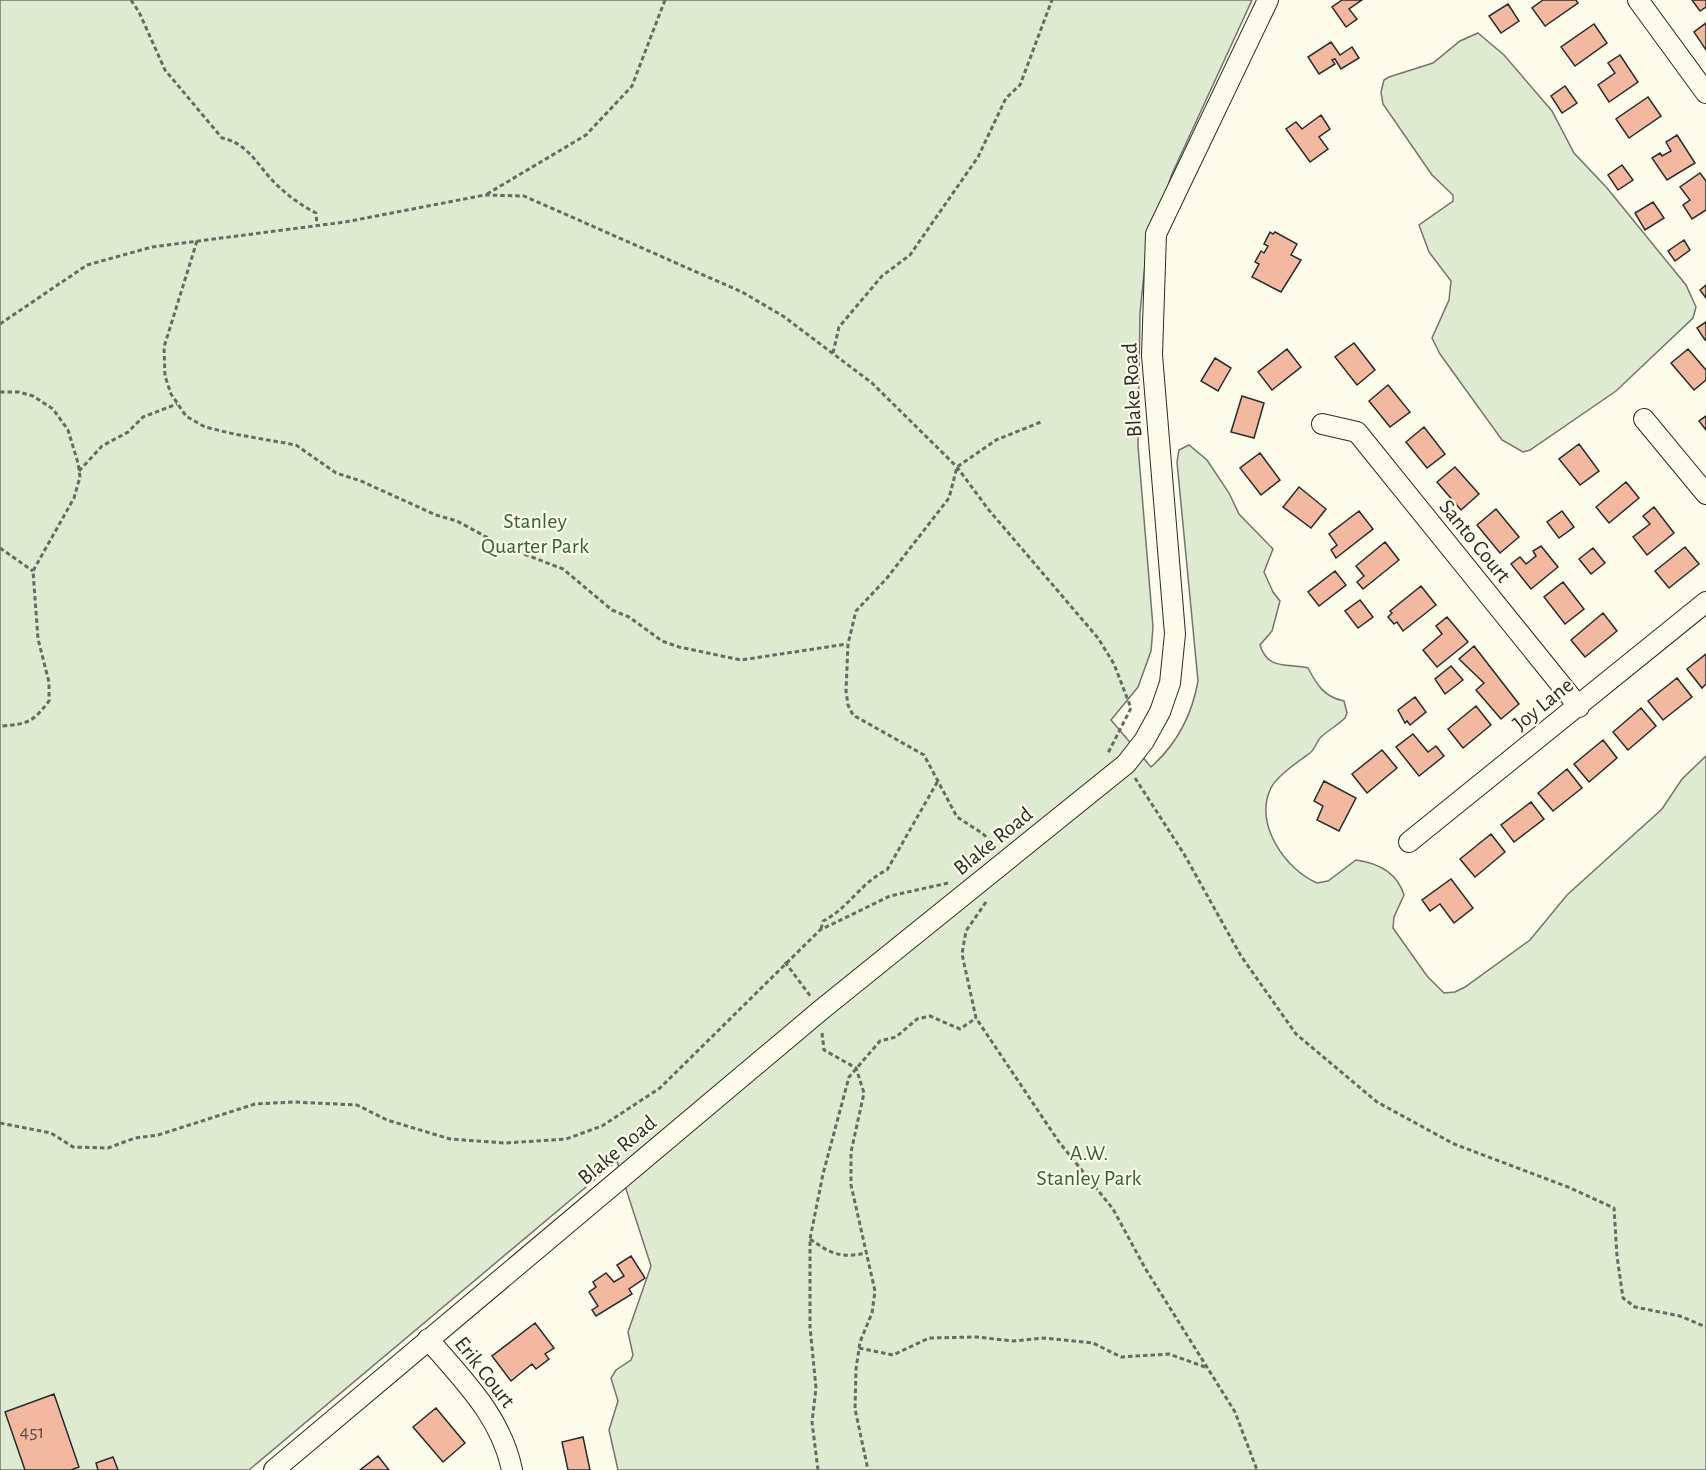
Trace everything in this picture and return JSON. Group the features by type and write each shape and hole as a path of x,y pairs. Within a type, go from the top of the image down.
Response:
{"street":[{"name":"Blake Road","path":"274,1470 821,1010 991,884 1126,764 1144,741 1160,712 1170,683 1175,634 1152,355 1156,234 1268,0"},
{"path":"1638,0 1706,93"},
{"path":"1644,419 1706,494"},
{"name":"Santo Court","path":"1322,424 1357,432 1579,707"},
{"name":"Joy Lane","path":"1409,842 1579,707 1706,602"},
{"name":"Erik Court","path":"428,1339 490,1412 507,1446 512,1470"}],"path":[{"path":"130,0 140,12 165,70 222,138 232,140 248,150 273,181 303,207 316,213 317,226"},
{"path":"485,195 586,135 632,86 665,0"},
{"path":"833,353 839,327 860,299 882,276 910,255 978,157 1006,98 1020,85 1052,0"},
{"path":"0,324 87,265 152,247 317,226 485,195 524,196 742,292 783,316 872,384 957,467 988,509 1107,649 1131,708 1106,758"},
{"path":"197,241 164,347 165,376 171,394 186,416 205,427 270,442 296,445 336,473 420,505 436,515 457,521 503,546 563,569 612,610 629,617 669,644 741,660 848,644"},
{"path":"0,392 19,392 33,396 53,409 68,430 79,471 74,498 33,571 38,639 45,668 49,702 36,718 25,724 2,726"},
{"path":"79,471 102,446 128,432 143,417 177,404"},
{"path":"1041,422 996,440 957,467 949,498 887,578 856,611 848,644 846,691 848,705 853,715 924,755 939,779 944,794 957,817 982,832 1003,852 991,884 966,931 962,954 976,1018 1059,1142 1113,1209 1145,1268 1235,1412 1257,1470"},
{"path":"0,548 33,571"},
{"path":"1126,764 1184,854 1241,956 1296,1034 1377,1102 1454,1144 1568,1187 1614,1208 1623,1298 1635,1307 1680,1316 1706,1327"},
{"path":"820,930 823,921 834,916 872,877 887,870 939,779"},
{"path":"0,1123 51,1133 73,1147 108,1148 135,1138 158,1135 255,1104 294,1102 357,1105 387,1120 450,1139 505,1143 567,1139 602,1126 660,1088 710,1041 727,1019 820,930 890,896 956,881"},
{"path":"785,962 821,1010 824,1050 856,1068 864,1092 850,1152 851,1185 875,1292 872,1313 859,1348 855,1409 868,1470"},
{"path":"818,1470 812,1422 816,1388 810,1327 810,1239 822,1174 849,1077 880,1041 896,1037 917,1019 930,1016 960,1029 976,1018"},
{"path":"810,1239 830,1252 845,1257 867,1253"},
{"path":"859,1348 893,1355 929,1338 977,1337 1012,1341 1044,1338 1093,1343 1121,1357 1169,1354 1207,1368"}],"green space":[{"name":"Stanley Quarter Park","path":"0,0 1252,0 1172,174 1147,245 1140,313 1138,446 1153,627 1151,651 1138,687 1111,720 1151,767 1176,739 1192,706 1198,681 1177,462 1179,450 1189,445 1207,460 1229,493 1239,514 1273,549 1264,572 1280,601 1272,631 1260,645 1264,653 1273,662 1308,668 1326,693 1344,701 1347,713 1345,718 1320,738 1312,751 1277,780 1270,790 1266,803 1267,817 1276,844 1294,867 1317,883 1328,881 1356,860 1379,866 1392,875 1404,895 1394,917 1393,928 1427,976 1444,993 1455,992 1465,987 1530,940 1567,895 1662,809 1682,779 1706,756 1706,1470 618,1470 609,1430 618,1401 611,1378 616,1370 631,1360 633,1355 628,1332 651,1266 617,1161 249,1470 0,1470"},
{"path":"1478,33 1504,55 1552,111 1574,153 1607,188 1686,285 1696,307 1693,318 1616,391 1530,450 1523,452 1502,440 1440,354 1432,338 1449,300 1451,281 1429,252 1419,225 1453,201 1453,195 1432,175 1383,104 1381,92 1384,80 1433,63 1460,41"}],"building":[{"path":"1342,0 1362,0 1349,9 1357,19 1346,27 1332,7"},
{"path":"1543,0 1576,0 1578,3 1545,26 1532,8"},
{"path":"1692,0 1706,0 1706,7 1700,11"},
{"path":"1508,4 1519,21 1501,33 1489,16"},
{"path":"1706,23 1706,50 1694,32"},
{"path":"1594,24 1607,43 1575,66 1561,47"},
{"path":"1331,42 1340,55 1352,47 1359,58 1341,69 1335,59 1332,60 1335,64 1319,74 1308,57"},
{"path":"1620,55 1638,82 1609,102 1598,85 1615,73 1608,63"},
{"path":"1565,86 1577,103 1562,113 1551,96"},
{"path":"1648,97 1661,116 1629,138 1616,119"},
{"path":"1321,115 1330,129 1319,137 1328,149 1310,162 1286,129 1296,122 1302,129"},
{"path":"1677,135 1695,163 1667,180 1652,158 1660,153 1662,156 1671,151 1666,142"},
{"path":"1622,165 1633,180 1618,190 1608,175"},
{"path":"1700,173 1706,181 1706,210 1692,219 1683,205 1690,200 1680,187"},
{"path":"1653,202 1664,218 1645,230 1635,213"},
{"path":"1270,232 1273,234 1275,232 1297,244 1291,255 1301,260 1281,292 1252,277 1259,264 1255,262 1261,251 1264,253 1268,246 1264,244"},
{"path":"1684,240 1690,250 1675,261 1668,251"},
{"path":"1706,285 1706,298 1700,290"},
{"path":"1706,322 1706,340 1705,340 1697,328"},
{"path":"1354,343 1375,370 1357,385 1335,357"},
{"path":"1287,349 1301,367 1272,390 1258,372"},
{"path":"1688,349 1706,370 1706,380 1694,390 1671,363"},
{"path":"1215,358 1231,368 1218,391 1201,381"},
{"path":"1388,385 1410,412 1390,427 1369,401"},
{"path":"1242,396 1264,403 1254,438 1231,432"},
{"path":"1706,416 1706,430 1699,421"},
{"path":"1424,427 1445,454 1427,468 1406,442"},
{"path":"1579,444 1599,471 1580,485 1559,459"},
{"path":"1260,453 1280,480 1261,495 1240,468"},
{"path":"1455,467 1479,494 1461,510 1437,482"},
{"path":"1626,482 1639,498 1609,523 1596,507"},
{"path":"1299,487 1326,509 1311,528 1283,507"},
{"path":"1654,507 1674,533 1647,555 1633,537 1650,524 1643,516"},
{"path":"1496,509 1519,537 1500,553 1477,525"},
{"path":"1359,511 1373,529 1336,558 1331,550 1337,545 1329,534"},
{"path":"1562,511 1574,527 1559,538 1547,522"},
{"path":"1385,542 1399,560 1363,589 1357,582 1364,576 1356,566"},
{"path":"1541,546 1558,567 1531,589 1511,564 1520,557 1526,564 1536,556 1533,551"},
{"path":"1685,547 1699,564 1669,588 1655,571"},
{"path":"1593,548 1605,563 1591,574 1579,559"},
{"path":"1335,571 1346,585 1319,606 1308,592"},
{"path":"1563,582 1584,609 1565,624 1544,597"},
{"path":"1421,586 1436,605 1403,631 1397,622 1394,624 1388,617 1392,613 1390,611"},
{"path":"1360,600 1373,617 1358,628 1345,611"},
{"path":"1603,613 1617,631 1585,657 1571,640"},
{"path":"1447,617 1468,642 1437,667 1423,650 1442,634 1436,626"},
{"path":"1474,646 1519,704 1501,719 1476,690 1484,683 1459,659"},
{"path":"1706,654 1706,684 1702,688 1687,669"},
{"path":"1451,666 1463,680 1445,694 1435,679"},
{"path":"1677,678 1692,697 1663,720 1648,701"},
{"path":"1415,697 1426,712 1410,725 1407,721 1405,723 1398,710"},
{"path":"1476,706 1491,725 1463,748 1448,729"},
{"path":"1641,708 1656,726 1628,750 1613,732"},
{"path":"1413,734 1428,752 1436,746 1444,756 1419,776 1396,747"},
{"path":"1603,740 1617,758 1589,782 1574,764"},
{"path":"1382,750 1397,768 1367,793 1352,774"},
{"path":"1567,769 1582,788 1553,811 1538,793"},
{"path":"1324,781 1356,798 1339,831 1317,820 1323,806 1314,801"},
{"path":"1531,802 1544,819 1514,842 1501,825"},
{"path":"1491,834 1505,852 1475,877 1460,859"},
{"path":"1451,879 1473,908 1454,923 1440,904 1430,911 1422,900"},
{"path":"631,1256 645,1278 629,1289 632,1294 596,1316 592,1310 598,1306 589,1292 596,1287 593,1282 606,1273 614,1282 624,1276 617,1265"},
{"path":"535,1323 554,1348 545,1354 549,1359 536,1369 532,1364 511,1381 492,1356"},
{"path":"54,1394 79,1467 71,1470 25,1470 5,1412"},
{"path":"436,1408 465,1443 443,1462 413,1427"},
{"path":"583,1437 590,1470 568,1470 562,1442"},
{"path":"378,1456 389,1470 360,1470"},
{"path":"113,1457 118,1470 98,1470 96,1463"}],"park label":[{"name":"A.W. Stanley Park","path":"1089,1166"}]}
